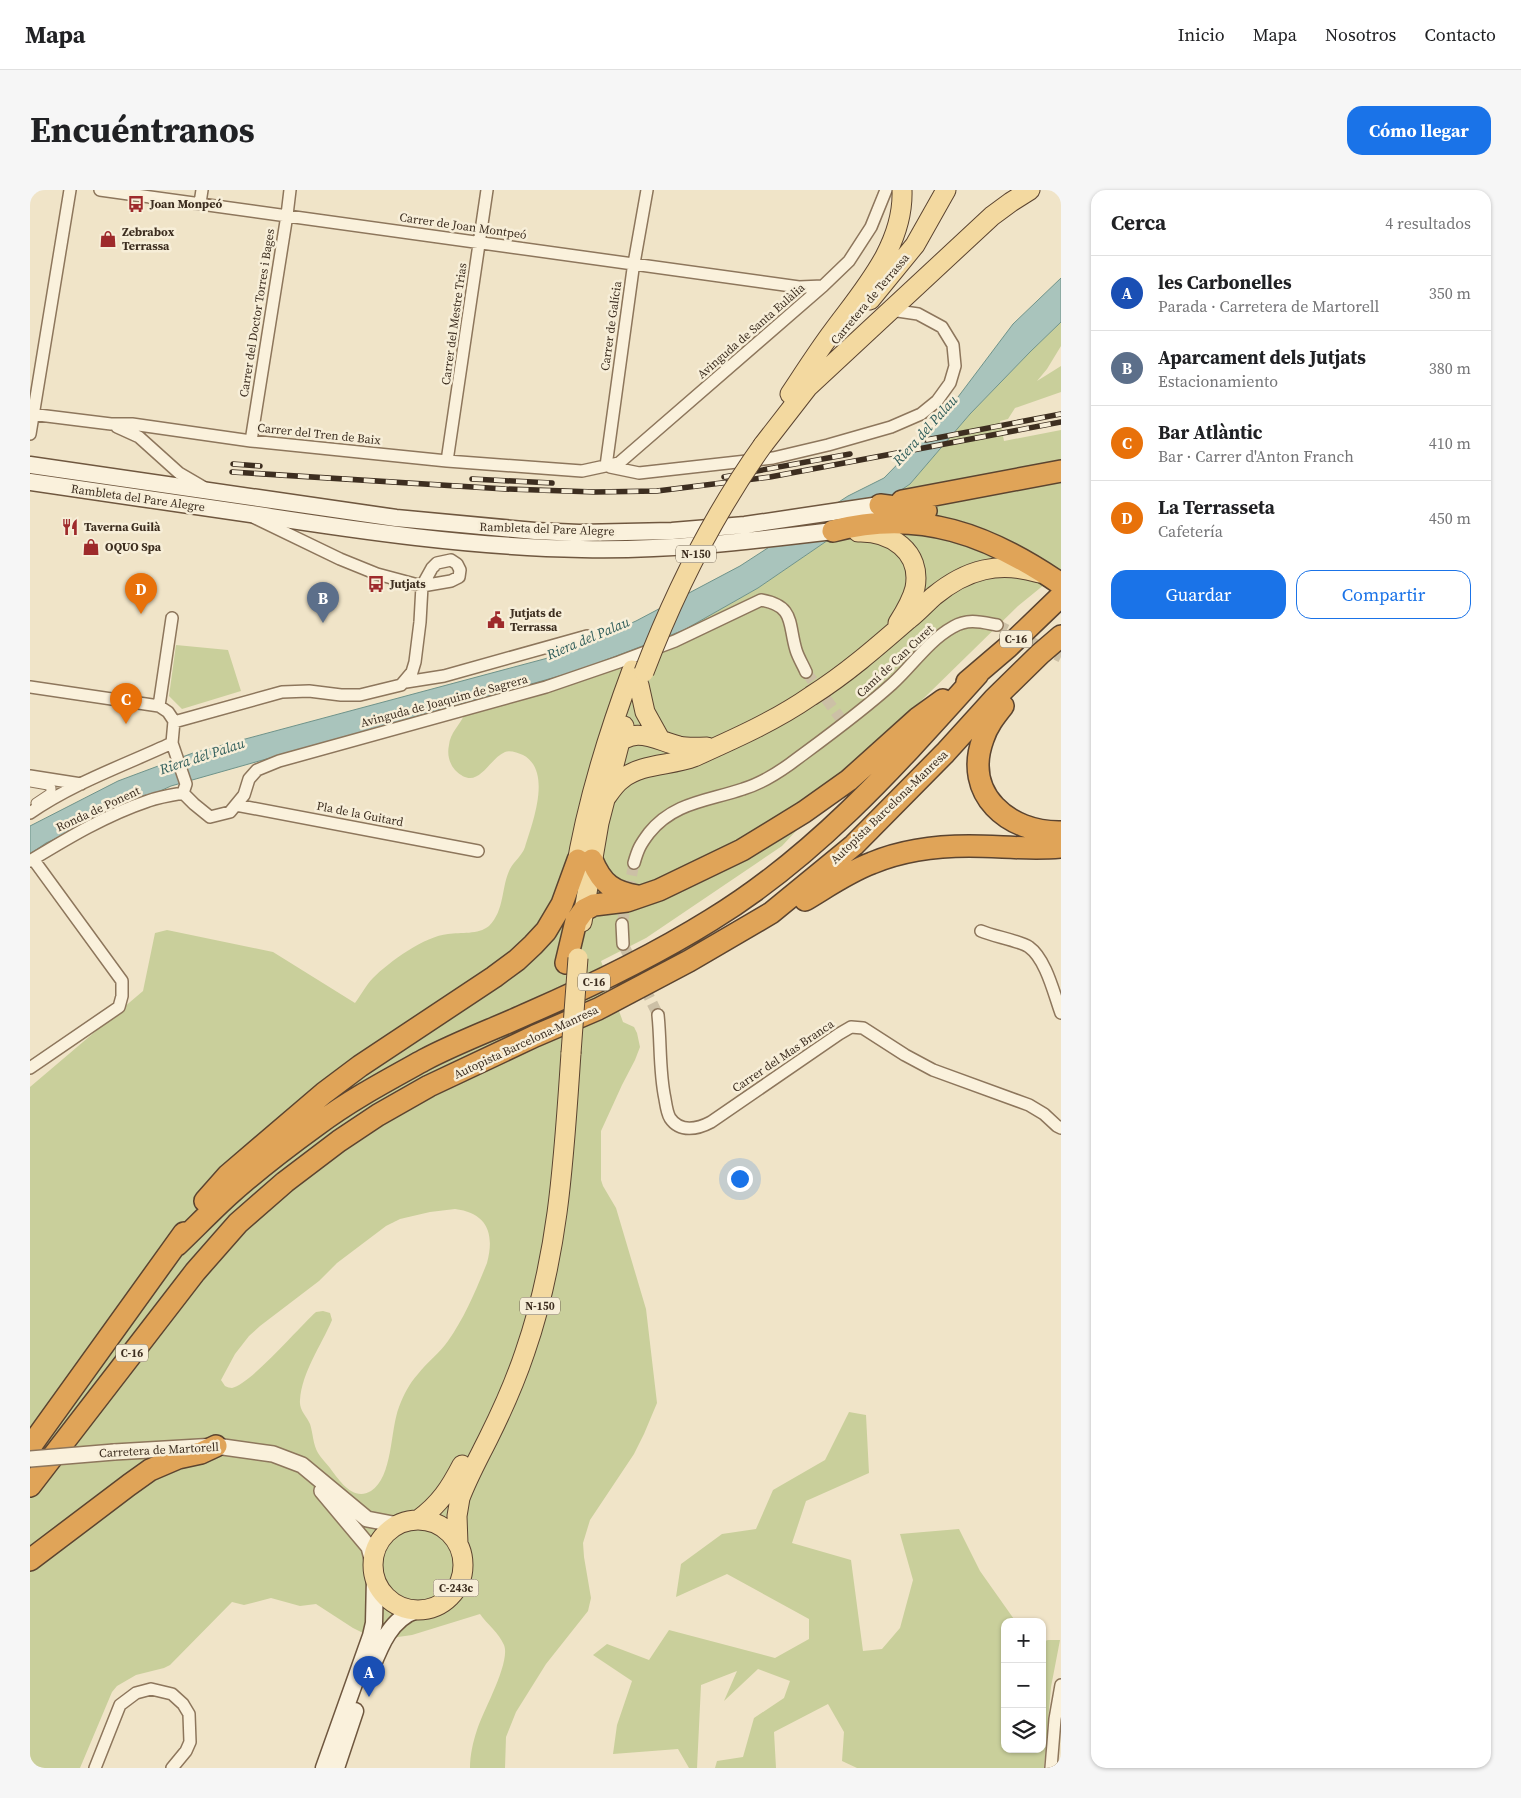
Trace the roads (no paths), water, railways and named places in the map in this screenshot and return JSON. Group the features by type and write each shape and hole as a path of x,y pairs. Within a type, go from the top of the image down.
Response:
{"highway":[{"path":"880,505 1061,471"},
{"path":"880,505 944,521 964,532 1003,548 1057,585"},
{"path":"833,531 868,524 944,521"},
{"name":"C-16","path":"30,1447 177,1245 238,1188 318,1123 364,1094 425,1060 528,1014 658,951 712,920 756,891 833,828 874,788 1057,585"},
{"name":"Autopista Barcelona-Manresa","path":"30,1486 195,1272 238,1223 285,1182 346,1136 429,1086 535,1036 598,1009 732,937 771,913 854,845 945,753 994,699 1061,636"},
{"path":"1061,641 993,718 987,728 980,748 979,768 985,793 1004,816 1012,822 1029,828 1048,832 1061,832"},
{"path":"572,960 576,921 584,910 594,904 627,901 659,890 742,850 804,812 849,780 918,718 978,674"},
{"path":"732,937 769,922 852,872 870,863 897,854 924,848 953,846 1061,848"},
{"path":"177,1245 194,1217 217,1187 324,1092 494,977 534,945 546,931 559,910 585,860 614,890 623,894 638,896"},
{"path":"30,1560 150,1470 178,1458 201,1453 216,1446"}],"main road":[{"path":"784,402 826,340 878,271 898,225 902,190"},
{"path":"808,387 992,216 1030,190"},
{"name":"Carretera de Terrassa","path":"784,402 902,263 951,192"},
{"name":"Carretera de Terrassa","path":"808,387 896,286 927,246 951,192"},
{"name":"N-150","path":"758,446 808,387"},
{"name":"N-150","path":"458,1544 457,1516 460,1498 510,1394 538,1311 547,1276 557,1221 564,1161 566,1056 572,960 568,927 585,860 619,704 638,675 705,538 784,402"},
{"name":"Rambleta del Pare Alegre","path":"30,465 396,518 479,527 580,533 672,531 745,525 880,505"},
{"name":"Rambleta del Pare Alegre","path":"30,482 387,534 502,546 646,548 711,544 833,531"},
{"path":"833,531 867,532 883,535 899,544 910,556 916,575 913,596 898,623 885,639"},
{"path":"599,793 630,774 693,757 756,729 801,704 885,639 943,589 971,573 990,568 1018,568 1057,585"},
{"path":"638,675 645,712 660,739"},
{"name":"N-150","path":"619,742 638,675"},
{"path":"619,704 619,742 626,755 634,761 653,767"},
{"path":"599,793 610,752 619,742 631,736 641,735 686,747 713,747"},
{"name":"N-150","path":"584,910 585,860"},
{"name":"N-150","path":"418,1520 443,1498 453,1483 500,1392 521,1334 534,1288 547,1220 566,1056"},
{"path":"324,1768 371,1636 374,1615 374,1570 379,1543 389,1530 406,1521 427,1520 440,1525 450,1533 458,1544"},
{"name":"C-243c","path":"339,1763 355,1711 388,1632 404,1615 438,1605 455,1591 462,1576 463,1565 462,1554 458,1544"},
{"path":"374,1570 379,1586 388,1598 402,1607 417,1610"}],"street":[{"path":"30,434 70,190"},
{"name":"Carrer de Joan Montpeó","path":"100,190 799,287 823,286"},
{"path":"200,203 202,190"},
{"name":"Carrer del Doctor Torres i Bages","path":"251,441 290,190"},
{"name":"Carrer del Mestre Trias","path":"448,461 488,190"},
{"name":"Carrer de Galícia","path":"606,466 634,264 647,190"},
{"name":"Avinguda de Santa Eulàlia","path":"606,466 619,463 823,286 849,261 872,227 886,190"},
{"path":"606,466 639,473 773,458 892,427 921,414 938,401 950,383 955,366 952,345 942,327 918,314 891,310"},
{"name":"Carrer del Tren de Baix","path":"32,414 111,424 132,424 251,441 448,461 582,471 606,466"},
{"name":"Rambleta del Pare Alegre","path":"111,424 139,437 179,473 215,492"},
{"name":"Rambleta del Pare Alegre","path":"245,514 359,568 422,586 415,662 406,682"},
{"name":"Avinguda de Joaquim de Sagrera","path":"236,805 244,795 249,779 257,770 278,761 546,687 592,672 675,641 761,600 776,602 787,613 796,651 806,672"},
{"path":"159,706 172,618"},
{"name":"Camí de Can Curet","path":"634,863 638,848 656,824 677,809 744,789 777,773 894,683 928,647 953,627 972,620 997,625"},
{"name":"Avinguda de Joaquim de Sagrera","path":"174,722 282,692 360,695 396,688 406,682 444,676 587,636"},
{"path":"30,687 159,706 168,712 174,722 174,748 184,788 194,804 210,817 230,812 236,805"},
{"path":"30,813 81,784 174,748"},
{"path":"30,776 81,784"},
{"path":"30,782 49,786 51,789 50,794 30,807"},
{"name":"Ronda de Ponent","path":"32,860 65,839 116,814 184,788"},
{"name":"Pla de la Guitard","path":"236,805 478,851"},
{"path":"30,1068 119,1007 122,996 122,981 32,860"},
{"path":"622,924 622,944"},
{"path":"981,931 1028,946 1044,968 1061,1013"},
{"name":"Carrer del Mas Branca","path":"658,1015 661,1077 666,1102 669,1116 682,1127 694,1129 704,1126 850,1027 863,1028 933,1070 1029,1105 1061,1128"},
{"name":"Carretera de Martorell","path":"30,1459 192,1446 216,1446 273,1454 293,1460 313,1472 366,1519 398,1525"},
{"path":"313,1472 318,1487 369,1547 374,1570"},
{"path":"1051,1768 1054,1719 1061,1685"},
{"path":"95,1768 120,1705 136,1692 151,1689 172,1694 183,1704 189,1714 190,1742 186,1751 172,1768"}],"water":[{"name":"Riera del Palau","path":"1061,278 1061,322 970,414 910,484 758,588 684,630 577,671 171,786 46,843 30,854 30,826 118,781 193,753 559,655 636,621 740,566 848,496 884,478 930,431 1013,324"}],"tunnel":[{"path":"997,625 1061,657"},
{"path":"806,672 841,719"},
{"path":"622,924 634,863"},
{"path":"623,944 658,1015"}],"railway":[{"path":"926,440 1061,414"},
{"path":"232,472 505,489 595,492 657,491 770,477 1061,422"},
{"path":"724,477 850,454"},
{"path":"233,464 260,466"},
{"path":"472,479 552,483"}],"place":[{"name":"Joan Monpeó","path":"136,204"},
{"name":"Zebrabox Terrassa","path":"108,239"},
{"name":"Taverna Guilà","path":"70,527"},
{"name":"OQUO Spa","path":"91,547"},
{"name":"Jutjats","path":"376,584"},
{"name":"La Terrasseta","path":"141,614"},
{"name":"Jutjats de Terrassa","path":"496,620"},
{"name":"Aparcament dels Jutjats","path":"323,623"},
{"name":"Bar Atlàntic","path":"126,724"},
{"name":"les Carbonelles","path":"369,1697"}]}
